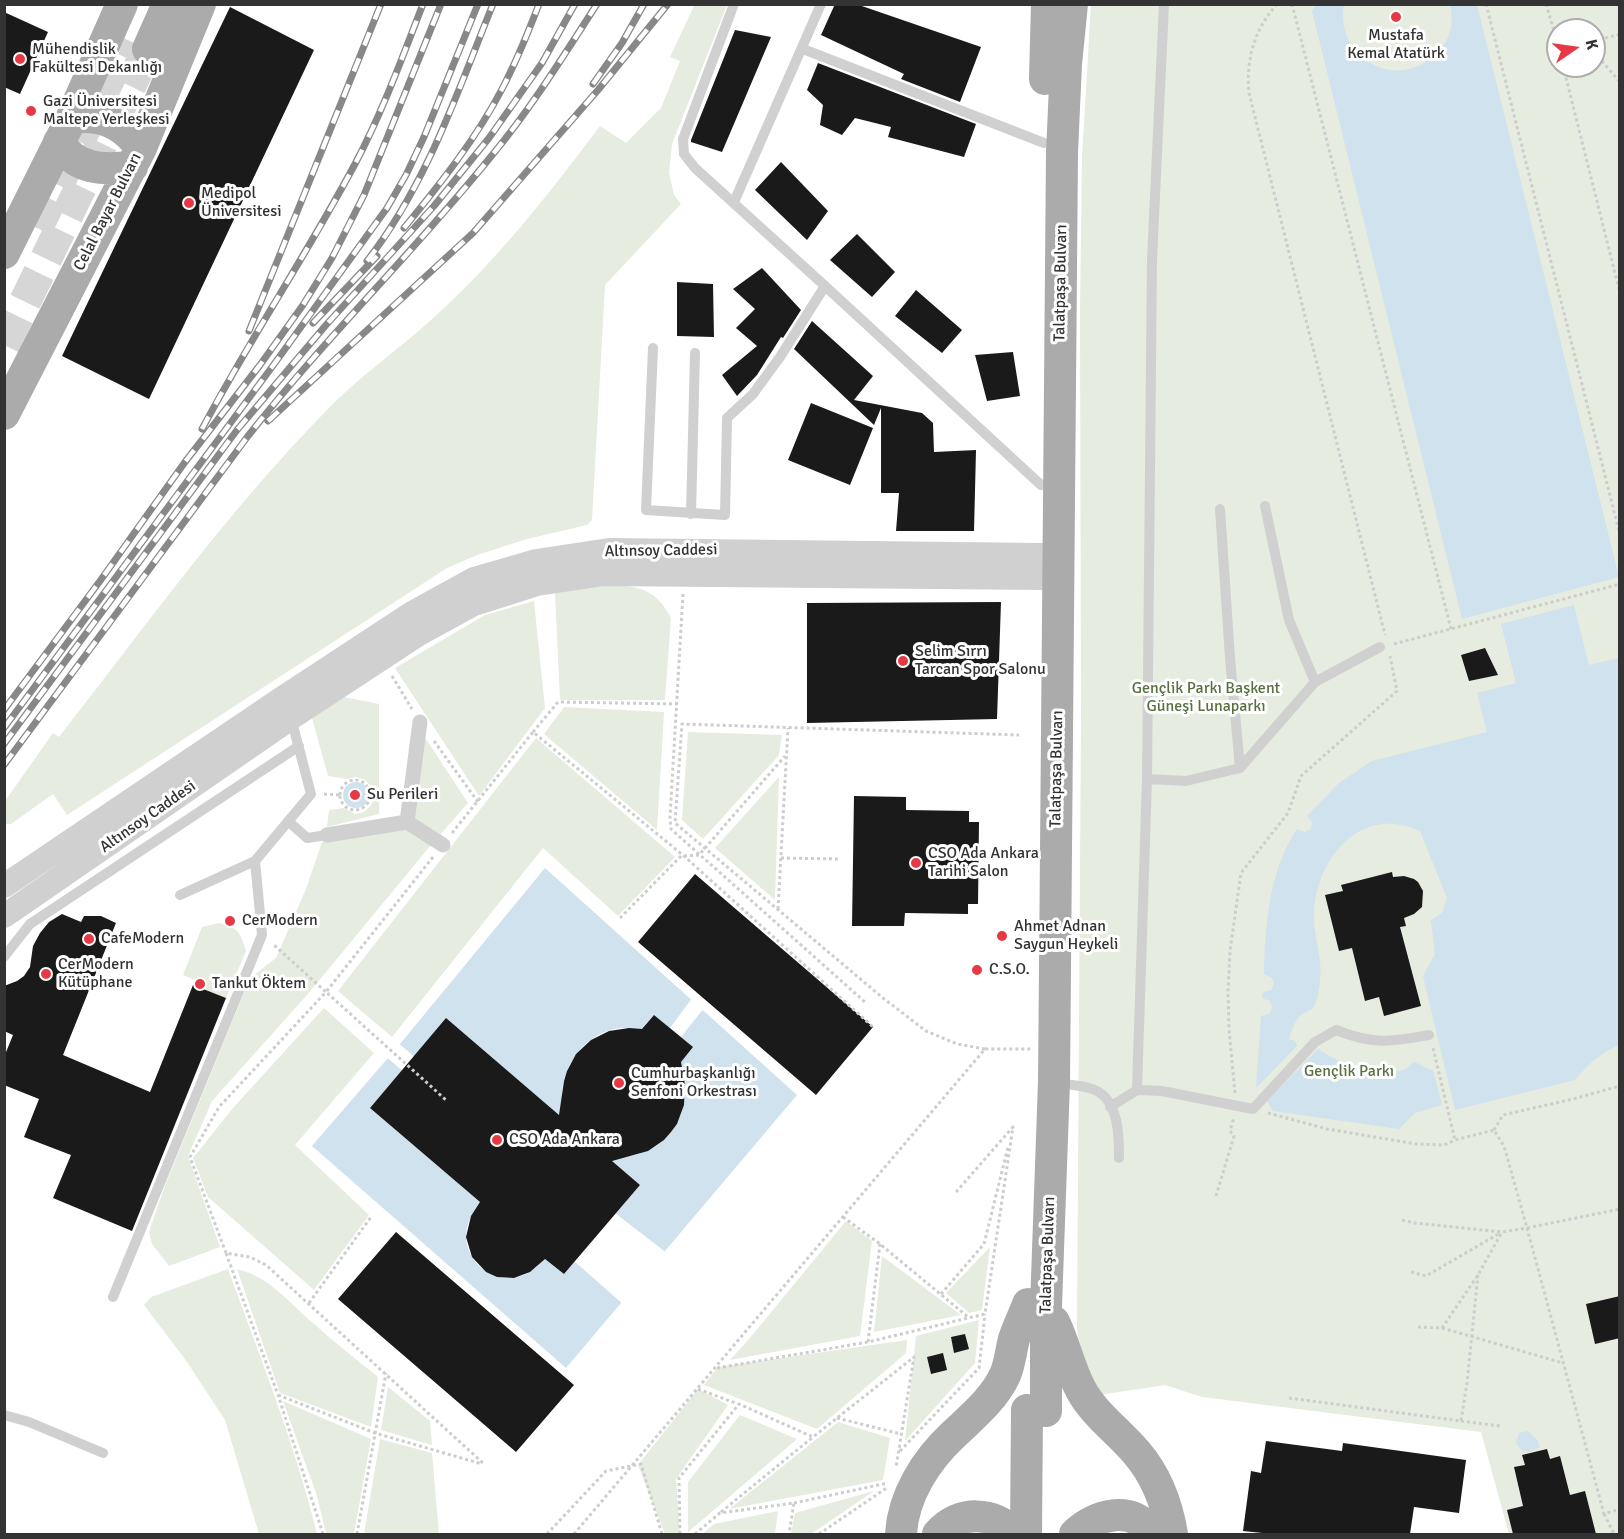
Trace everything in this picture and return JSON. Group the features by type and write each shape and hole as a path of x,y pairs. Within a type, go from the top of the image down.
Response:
{"main road":[{"path":"4,253 65,130 122,4"},
{"path":"143,4 138,44 168,4"},
{"name":"Celal Bayar Bulvarı","path":"5,411 136,157 200,4"},
{"name":"Talatpaşa Bulvarı","path":"1045,1534 1037,1411 1034,1049 1043,566 1041,485 1047,4"},
{"name":"Talatpaşa Bulvarı","path":"1037,1305 1054,1082 1062,152 1066,64 1072,4"},
{"path":"82,116 118,124 131,134 136,157 106,170 92,168 77,162 64,152 65,130 82,116"},
{"path":"901,1534 902,1520 913,1487 932,1459 987,1401 1005,1374 1015,1336 1037,1305 1060,1333 1081,1391 1149,1469 1168,1511 1172,1534"},
{"name":"Talatpaşa Bulvarı","path":"1026,1534 1037,1411"},
{"path":"1075,1534 1092,1521 1106,1515 1123,1515 1136,1519 1149,1528 1152,1534"},
{"path":"938,1534 952,1522 966,1517 983,1516 999,1522 1015,1534"}],"street":[{"name":"Altınsoy Caddesi","path":"4,916 412,613 474,579 536,561 609,550 1043,566"},
{"name":"Altınsoy Caddesi","path":"4,886 286,708 474,604 537,584 604,574 1043,566"},
{"path":"407,822 420,722"},
{"path":"327,835 407,822 443,844"}],"lane":[{"path":"734,4 683,139 684,154 695,168 1041,485"},
{"path":"734,202 821,4"},
{"path":"1137,1090 1147,779 1152,260 1164,4"},
{"path":"803,49 1044,143"},
{"path":"653,348 646,510 725,515 727,418 753,394 780,357 825,286"},
{"path":"691,514 695,353"},
{"path":"1265,506 1289,620 1315,682"},
{"path":"1220,509 1240,768"},
{"path":"1147,779 1186,781 1240,768 1315,682 1384,647"},
{"path":"180,895 255,861 311,794 299,746 286,708"},
{"path":"4,957 30,924 299,746"},
{"path":"288,821 307,837 327,835"},
{"path":"113,1297 262,935 255,861"},
{"path":"1110,1107 1137,1090 1162,1091 1253,1109 1315,1042 1336,1030 1360,1039 1389,1042 1429,1035"},
{"path":"1054,1082 1095,1090 1110,1107 1119,1127 1119,1158"},
{"path":"4,1415 29,1422 104,1454"}],"path":[{"path":"1216,1196 1234,1136 1230,1131 1237,1106 1229,1030 1228,991 1230,951 1241,873 1288,813 1301,776 1397,691 1384,647 1249,93 1251,51 1261,24 1276,4"},
{"path":"1292,4 1451,629"},
{"path":"1486,4 1620,535"},
{"path":"1606,66 1620,82"},
{"path":"1566,78 1620,293"},
{"path":"684,574 670,829 865,1002"},
{"path":"1384,647 1620,584"},
{"path":"324,1534 278,1395 190,1157 219,1107 326,992 558,702 676,704"},
{"path":"1019,735 682,724 675,823 883,998 926,1031 957,1044 986,1048 1034,1049"},
{"path":"778,910 788,728"},
{"path":"533,732 683,855 873,1027"},
{"path":"620,918 683,855 699,855 786,755"},
{"path":"356,779 364,782 371,796 369,804 355,811 347,808 340,795 342,787 348,781 356,779"},
{"path":"781,858 841,859"},
{"path":"262,935 446,1100"},
{"path":"1429,1035 1455,1140"},
{"path":"573,1534 986,1048"},
{"path":"1253,1109 1327,1129 1416,1144 1444,1145 1494,1130 1503,1115 1620,1086"},
{"path":"956,1192 1013,1127"},
{"path":"941,1294 984,1244 1013,1127"},
{"path":"899,1452 979,1368 1013,1127"},
{"path":"1494,1130 1504,1146 1604,1514 1614,1534"},
{"path":"1402,1220 1502,1232 1620,1209"},
{"path":"309,1303 370,1217"},
{"path":"843,1217 880,1244 969,1318"},
{"path":"1411,1272 1426,1276 1502,1232"},
{"path":"1442,1329 1478,1275 1502,1232"},
{"path":"868,1342 880,1244"},
{"path":"226,1252 250,1257 266,1265 386,1372 484,1464 375,1433 278,1395"},
{"path":"1461,1421 1478,1275"},
{"path":"715,1369 868,1342 985,1314"},
{"path":"1418,1327 1442,1329 1563,1363"},
{"path":"695,1534 914,1356 896,1472"},
{"path":"357,1534 386,1372"},
{"path":"698,1389 739,1404 813,1437"},
{"path":"1289,1398 1500,1426"},
{"path":"680,1534 679,1478 739,1404"},
{"path":"837,1418 902,1434"},
{"path":"547,1534 606,1471 633,1464 641,1464 662,1534"},
{"path":"720,1513 794,1503 894,1482 819,1534"},
{"path":"789,1534 794,1503"},
{"path":"1604,1514 1620,1509"}],"green space":[{"path":"695,4 727,5 672,144 669,173 674,195 681,204 605,285 592,520 587,525 527,539 477,555 447,568 67,815 53,794 11,824 5,824 5,801 53,733 59,737 187,571 289,450 337,400 431,320 478,275 541,202 600,126 626,143 661,108 680,61 670,57"},
{"name":"Gençlik Parkı","path":"1091,5 1619,5 1619,1534 1509,1534 1481,1432 1202,1397 1165,1385 1099,1395 1095,1387 1082,1354 1077,1328 1081,720 1082,157"},
{"path":"596,584 630,586 649,592 657,598 671,618 665,700 560,700 555,593"},
{"path":"534,601 545,708 479,796 395,668 485,615"},
{"path":"344,697 379,704 379,814 327,827 329,810 344,808 355,814 364,812 371,805 374,796 372,787 365,780 356,777 347,779 328,776 312,718"},
{"path":"564,707 664,712 657,830 544,734"},
{"path":"688,732 782,735 779,755 703,839 682,820"},
{"path":"424,736 468,803 439,836 414,818"},
{"path":"536,738 675,857 618,916 543,848 392,1037 338,991"},
{"path":"779,777 775,900 715,848"},
{"path":"405,826 431,845 307,995 212,1101 188,1156 220,1247 169,1266 152,1244 149,1232 164,1188 250,978 276,958 306,889 322,842"},
{"path":"219,923 238,932 246,951 226,998 193,985 195,980 183,975 202,927"},
{"path":"324,1008 374,1053 295,1145 369,1215 314,1290 208,1197 193,1158 233,1108"},
{"path":"846,1221 872,1241 860,1336 730,1360 750,1338"},
{"path":"990,1247 982,1310 969,1313 946,1293"},
{"path":"882,1256 961,1315 874,1332"},
{"path":"228,1269 288,1434 317,1534 259,1534 225,1420 187,1362 144,1305 151,1297"},
{"path":"237,1269 269,1284 378,1377 371,1427 280,1393"},
{"path":"979,1320 975,1363 905,1441 916,1336"},
{"path":"907,1340 906,1353 817,1429 704,1385 718,1367"},
{"path":"388,1387 430,1421 432,1445 381,1430"},
{"path":"698,1389 728,1405 676,1479 680,1534 665,1534 638,1465"},
{"path":"283,1401 371,1439 354,1534 326,1534 317,1496"},
{"path":"740,1415 797,1439 688,1532 688,1482"},
{"path":"838,1422 890,1438 883,1480 729,1509"},
{"path":"380,1439 432,1453 439,1534 364,1534"},
{"path":"874,1491 811,1534 791,1534 795,1513"},
{"path":"778,1511 775,1534 702,1534 714,1524"}],"water":[{"path":"1316,5 1344,5 1344,25 1347,35 1351,44 1365,60 1382,68 1401,70 1418,66 1434,57 1445,43 1451,26 1450,5 1477,5 1619,577 1462,619 1312,11"},
{"path":"1574,605 1589,665 1619,658 1619,1045 1595,1060 1575,1080 1455,1110 1423,976 1435,954 1431,920 1442,913 1447,898 1420,831 1399,824 1379,824 1362,830 1346,840 1324,872 1317,892 1314,913 1321,973 1316,1002 1313,1008 1299,1017 1294,1026 1289,1039 1295,1041 1297,1046 1256,1088 1261,1016 1269,1014 1272,1008 1270,1001 1262,998 1263,992 1271,990 1274,984 1272,978 1264,974 1270,899 1280,862 1297,829 1305,832 1311,829 1312,822 1307,816 1339,783 1372,761 1487,732 1477,693 1516,683 1501,624"},
{"name":"Su Perileri","path":"356,782 365,786 369,795 365,804 356,808 347,804 343,795 347,786"},
{"path":"545,868 797,1095 566,1368 312,1146 400,1044","holes":["654,1015 693,1047 678,1057 684,1077 685,1096 681,1114 673,1129 661,1142 646,1151 628,1156 607,1157 640,1185 564,1274 544,1258 529,1272 512,1278 496,1276 481,1268 471,1255 466,1239 469,1221 481,1203 370,1108 446,1019 568,1123 562,1099 564,1079 575,1056 593,1038 604,1032 628,1028 656,1035 645,1025"]},
{"path":"1318,1049 1334,1059 1359,1067 1377,1067 1386,1064 1396,1072 1406,1069 1413,1062 1433,1070 1442,1105 1415,1113 1399,1129 1273,1111 1267,1101"},
{"path":"1528,1431 1538,1441 1540,1447 1530,1452 1521,1450 1516,1443 1519,1433"}],"pier":[{"path":"693,997 704,1008 681,1037 670,1028"},
{"path":"397,1042 416,1058 404,1072 385,1056"},
{"path":"615,1213 668,1254 624,1305 574,1261"}],"building":[{"path":"835,4 856,4 981,47 960,102 901,79 904,74 821,35"},
{"name":"Medipol Üniversitesi","path":"230,7 314,50 149,399 62,356"},
{"name":"Mühendislik Fakültesi Dekanlığı","path":"4,12 48,32 20,94 4,87"},
{"path":"735,30 771,37 722,152 691,142 691,140"},
{"path":"818,63 976,124 964,157 888,137 891,127 855,118 842,135 820,125 823,105 807,90"},
{"path":"781,162 828,211 807,240 755,190"},
{"path":"857,234 895,272 872,297 830,260"},
{"path":"762,268 801,310 757,375 737,396 722,375 757,346 736,328 755,309 733,289"},
{"path":"677,282 713,284 714,337 677,336"},
{"path":"916,290 962,330 942,353 895,316"},
{"path":"812,321 873,376 854,400 922,413 933,423 934,452 976,450 974,531 896,531 899,493 881,493 881,408 874,425 794,349"},
{"path":"1013,352 1020,396 987,401 975,355"},
{"path":"811,403 873,428 850,485 788,460"},
{"name":"Selim Sırrı Tarcan Spor Salonu","path":"1001,602 997,719 807,723 807,603"},
{"path":"1485,648 1498,675 1469,681 1461,655"},
{"name":"CSO Ada Ankara Tarihi Salon","path":"854,796 906,797 906,810 969,811 969,822 979,822 978,904 968,904 968,914 905,913 904,926 852,926"},
{"path":"1392,872 1393,877 1404,876 1414,879 1423,891 1422,907 1414,914 1404,918 1406,926 1400,927 1421,1006 1384,1016 1379,997 1365,1001 1352,948 1339,951 1325,895 1343,891 1341,885"},
{"path":"695,874 873,1027 816,1095 638,942"},
{"path":"62,914 81,922 84,916 101,916 116,923 63,1055 150,1092 193,985 226,998 132,1231 53,1198 71,1155 24,1137 39,1099 4,1085 4,1057 13,1035 4,1031 4,986 24,976 30,967 33,946 40,933 49,922"},
{"name":"CSO Ada Ankara","path":"654,1015 693,1047 681,1062 685,1085 684,1105 677,1124 664,1140 648,1151 612,1161 640,1185 564,1274 545,1259 530,1272 514,1278 497,1277 486,1272 472,1257 466,1237 471,1216 480,1202 370,1108 446,1018 559,1115 564,1081 576,1054 591,1040 609,1031 642,1029"},
{"path":"396,1232 574,1385 516,1452 338,1299"},
{"path":"1620,1296 1620,1338 1595,1344 1586,1304"},
{"path":"965,1334 969,1349 954,1353 951,1337"},
{"path":"943,1353 947,1370 931,1374 927,1357"},
{"path":"1266,1441 1342,1451 1343,1443 1466,1460 1459,1513 1414,1507 1410,1534 1272,1534 1243,1531 1251,1471 1261,1473"},
{"path":"1547,1449 1550,1459 1560,1456 1570,1495 1585,1491 1596,1534 1513,1534 1507,1510 1523,1506 1514,1467 1525,1465 1522,1455"}],"tunnel":[{"path":"37,228 128,40"},
{"path":"4,345 148,49"}],"railway":[{"path":"249,331 381,4"},
{"path":"202,429 239,362 318,231 365,145 423,4"},
{"path":"4,710 303,305 332,258 364,195 441,4"},
{"path":"4,728 387,208 424,137 478,4"},
{"path":"367,261 388,232 424,169 493,4"},
{"path":"404,228 457,161 492,108 517,58 539,4"},
{"path":"4,744 237,430 326,325 434,206 489,138 542,63 575,4"},
{"path":"4,765 248,436 308,364 433,225 507,136 597,4"},
{"path":"593,84 622,43 644,4"},
{"path":"268,421 473,233 598,90 668,4"},
{"path":"313,323 377,256"}],"place":[{"name":"Mustafa Kemal Atatürk","path":"1396,17"},
{"name":"Mühendislik Fakültesi Dekanlığı","path":"20,59"},
{"name":"Gazi Üniversitesi Maltepe Yerleşkesi","path":"31,111"},
{"name":"Medipol Üniversitesi","path":"189,203"},
{"name":"Selim Sırrı Tarcan Spor Salonu","path":"903,661"},
{"name":"Su Perileri","path":"355,795"},
{"name":"CSO Ada Ankara Tarihi Salon","path":"916,863"},
{"name":"CerModern","path":"230,921"},
{"name":"Ahmet Adnan Saygun Heykeli","path":"1002,936"},
{"name":"CafeModern","path":"89,939"},
{"name":"C.S.O.","path":"977,970"},
{"name":"CerModern Kütüphane","path":"46,974"},
{"name":"Tankut Öktem","path":"200,984"},
{"name":"Cumhurbaşkanlığı Senfoni Orkestrası","path":"619,1083"},
{"name":"CSO Ada Ankara","path":"497,1140"}],"park label":[{"name":"Gençlik Parkı Başkent Güneşi Lunaparkı","path":"1206,698"}]}
